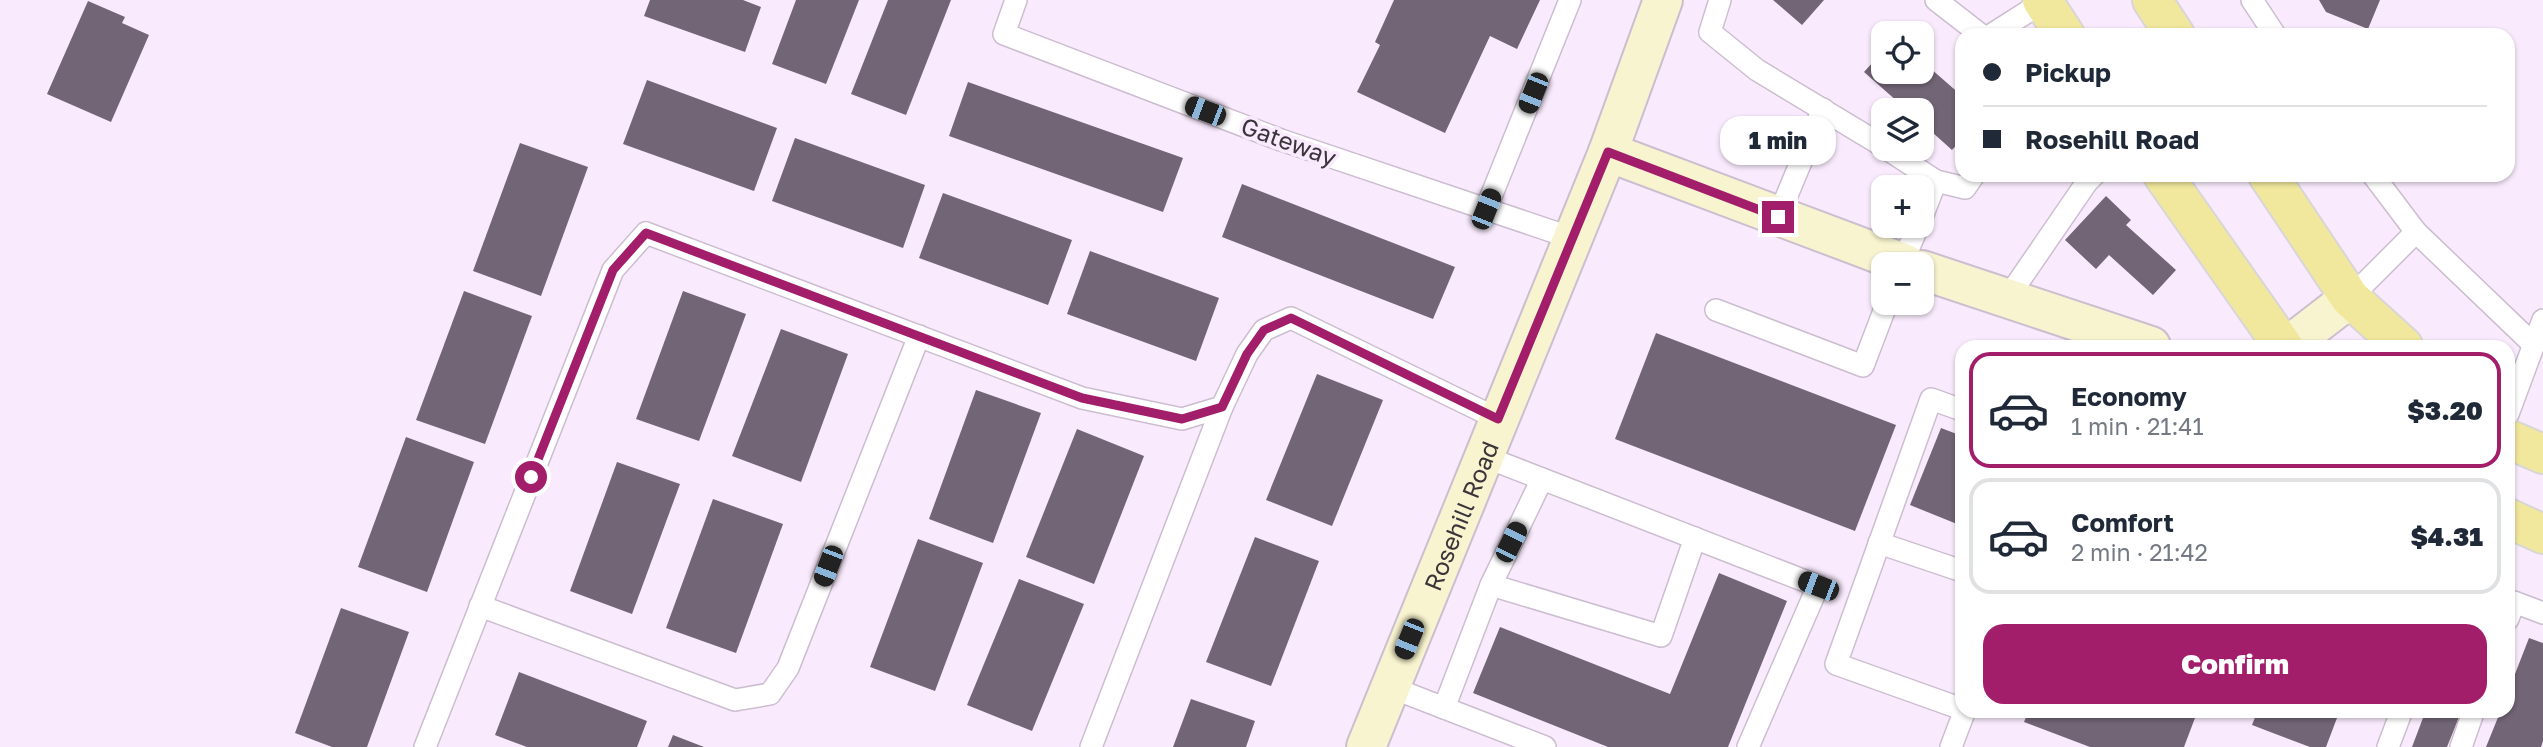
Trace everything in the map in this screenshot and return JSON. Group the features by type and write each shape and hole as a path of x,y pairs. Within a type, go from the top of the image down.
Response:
{"main road":[{"path":"2152,0 2170,28"},
{"path":"2042,1 2060,28"},
{"path":"2168,182 2279,340"},
{"path":"2273,182 2350,298 2396,340"},
{"path":"2515,442 2543,454"},
{"path":"2515,521 2543,534"}],"street":[{"name":"Rosehill Road","path":"1366,747 1608,152 1663,0"},
{"path":"1608,152 1873,252"},
{"path":"1934,274 2108,340"},
{"path":"2296,340 2350,298"}],"lane":[{"name":"Gateway","path":"1016,0 1004,34 1281,140 1572,238"},
{"path":"1486,209 1570,0"},
{"path":"1720,0 1710,32 1757,70 1871,138"},
{"path":"1936,0 1971,28"},
{"path":"2252,0 2270,28"},
{"path":"2002,28 2042,1"},
{"path":"1778,217 1823,109"},
{"path":"1906,161 1936,181 1965,188 1969,182"},
{"path":"1934,186 1936,181"},
{"path":"2006,300 2086,182"},
{"path":"2378,182 2416,232 2533,345"},
{"path":"2350,298 2416,232"},
{"path":"425,747 613,270 646,233 1082,398 1182,419 1222,407"},
{"path":"1716,310 1863,366 1882,315"},
{"path":"1091,747 1222,407 1247,354 1264,330 1291,318 1498,419"},
{"path":"2515,395 2543,320"},
{"path":"480,607 735,700 770,694 788,668 919,336"},
{"path":"1955,408 1931,399 1836,664 1955,707"},
{"path":"1483,456 1818,586 1748,747"},
{"path":"1444,708 1491,584 1542,479"},
{"path":"1491,584 1661,636 1695,538"},
{"path":"1880,543 1955,569"},
{"path":"2515,608 2543,613"},
{"path":"1390,687 1545,747"},
{"path":"1951,747 1960,718"},
{"path":"2388,747 2399,718"},
{"path":"2461,747 2471,718"}],"building":[{"path":"650,0 743,0 761,7 745,52 644,16"},
{"path":"796,0 859,0 826,84 772,64"},
{"path":"888,0 951,0 906,115 851,94"},
{"path":"1394,0 1540,0 1517,49 1490,36 1445,133 1357,92 1380,45 1375,42"},
{"path":"1773,0 1824,0 1802,25"},
{"path":"2319,0 2380,0 2368,28 2326,12"},
{"path":"88,1 125,17 122,23 149,35 111,122 47,94"},
{"path":"1871,64 1871,78 1864,72"},
{"path":"1934,72 1955,90 1955,147 1952,150 1934,134 1934,98 1893,98 1878,84 1934,84"},
{"path":"647,80 777,128 754,191 623,144"},
{"path":"968,82 1183,158 1163,212 949,136"},
{"path":"795,138 925,185 903,248 772,201"},
{"path":"520,143 588,167 541,296 473,271"},
{"path":"1242,184 1455,267 1433,319 1222,237"},
{"path":"943,193 1072,240 1048,305 919,258"},
{"path":"2106,196 2131,220 2126,225 2176,270 2153,295 2109,255 2096,269 2065,240"},
{"path":"1090,251 1219,298 1196,361 1067,314"},
{"path":"464,291 532,316 485,444 416,420"},
{"path":"683,291 746,314 699,441 636,419"},
{"path":"781,329 848,354 801,482 732,456"},
{"path":"1656,333 1896,425 1855,531 1615,439"},
{"path":"1317,374 1383,400 1332,526 1266,500"},
{"path":"976,390 1041,413 993,543 929,519"},
{"path":"1941,428 1955,433 1955,523 1910,505"},
{"path":"1077,429 1144,456 1094,584 1026,557"},
{"path":"406,437 474,462 427,592 358,567"},
{"path":"617,462 680,484 632,614 570,591"},
{"path":"713,499 783,524 736,653 666,628"},
{"path":"1255,537 1319,561 1271,686 1206,662"},
{"path":"918,539 983,563 935,691 870,667"},
{"path":"1719,573 1787,601 1728,747 1608,747 1473,693 1500,627 1670,694"},
{"path":"1019,579 1084,604 1032,731 967,705"},
{"path":"341,608 409,632 367,747 332,747 295,733"},
{"path":"2529,638 2543,643 2541,747 2486,747 2498,718 2515,718 2515,674"},
{"path":"519,672 647,721 637,747 527,747 495,735"},
{"path":"1191,699 1255,721 1246,747 1173,747"},
{"path":"2026,718 2195,718 2184,747 2090,747 2024,722"},
{"path":"2255,718 2337,718 2326,747 2310,747 2252,725"},
{"path":"2423,718 2459,718 2447,747 2412,747"},
{"path":"673,735 704,747 668,747"}],"route":[{"path":"531,477 613,270 646,233 1082,398 1182,419 1222,407 1247,354 1264,330 1291,318 1498,419 1608,152 1778,217"}]}
